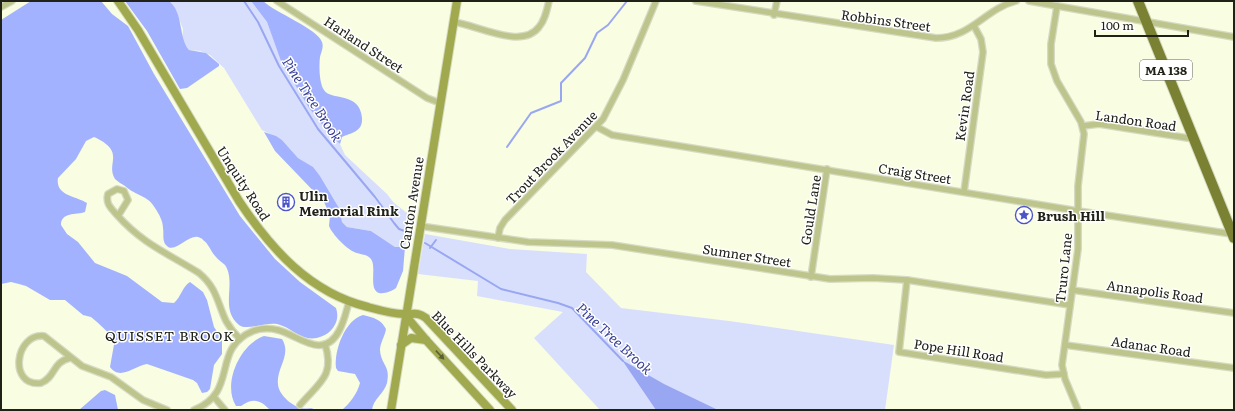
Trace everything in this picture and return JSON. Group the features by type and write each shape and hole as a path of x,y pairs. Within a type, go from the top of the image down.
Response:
{"highway":[{"name":"MA 138","path":"1138,1 1233,236"}],"main road":[{"name":"Unquity Road","path":"118,1 138,30 224,177 253,221 281,253 307,279 327,293 350,302 405,315"},
{"name":"Canton Avenue","path":"391,410 400,345 457,1"},
{"name":"Blue Hills Parkway","path":"405,315 417,313 435,326 512,410"},
{"name":"Blue Hills Parkway","path":"405,315 490,410"},
{"path":"400,345 411,338 426,340 424,335 425,330 428,327 435,326"}],"street":[{"path":"1,7 12,1"},
{"name":"Harland Street","path":"277,1 427,98 440,103"},
{"path":"454,22 512,37 522,37 533,33 539,28 545,17 549,1"},
{"name":"Trout Brook Avenue","path":"498,238 500,228 508,217 597,127 605,116 619,89 656,1"},
{"name":"Robbins Street","path":"696,1 774,15 930,38 954,36 974,26 1000,7 1016,1"},
{"path":"774,15 777,1"},
{"path":"1029,1 1234,37"},
{"name":"Landon Road","path":"1057,6 1051,44 1052,70 1083,126 1098,124 1194,139"},
{"name":"Kevin Road","path":"964,192 983,52 981,39 974,26"},
{"name":"Truro Lane","path":"1078,410 1062,365 1079,241 1078,182 1084,134 1083,126"},
{"name":"Craig Street","path":"597,127 612,135 1233,236"},
{"name":"Gould Lane","path":"811,277 827,169"},
{"path":"118,216 128,200 125,192 117,189 109,193 107,199 109,206 118,216 141,239 194,270 205,279 218,297 227,323 240,339"},
{"name":"Sumner Street","path":"420,226 545,244 608,245 811,277 836,279 872,278 907,280 1070,305"},
{"name":"Pope Hill Road","path":"907,280 899,352 1046,375 1064,374"},
{"name":"Annapolis Road","path":"1072,290 1234,313"},
{"path":"194,410 214,397 221,385 228,355 240,339 257,330 270,329 281,331 308,344 325,344 334,338 339,332 350,302"},
{"path":"70,358 58,363 49,377 41,383 29,381 21,375 19,370 19,363 26,342 35,337 47,337 70,358 85,368 111,377 143,400 165,410"},
{"path":"300,405 327,372 329,362 325,344"},
{"name":"Adanac Road","path":"1065,345 1234,368"},
{"path":"214,397 225,410"}],"shaded area":[{"path":"31,1 101,1 112,14 128,26 154,74 240,216 275,259 300,282 336,308 336,322 328,333 315,338 308,338 277,324 251,327 242,327 239,325 233,319 230,311 229,280 225,265 217,258 202,238 194,237 173,248 166,245 162,223 155,208 149,200 115,179 112,168 113,153 104,142 94,137 86,141 76,159 58,178 58,184 63,192 87,203 85,212 66,216 63,218 61,225 67,234 78,242 95,263 127,276 162,302 174,303 190,282 203,292 207,300 214,327 222,339 222,354 214,365 210,389 207,392 202,393 197,383 193,380 147,364 123,373 114,371 110,367 115,339 91,317 83,315 65,300 50,300 26,286 11,282 1,284 1,20"},
{"path":"125,1 169,1 177,12 183,39 189,50 206,53 219,64 219,66 187,88 180,89 147,31"},
{"path":"169,1 251,1 267,22 277,49 309,108 331,136 340,144 345,155 387,194 394,203 407,213 410,223 405,247 395,247 371,231 347,227 342,222 339,208 320,176 312,167 298,158 282,140 262,130 224,68 210,55 200,51 189,50 182,41 183,29 175,9"},
{"path":"251,1 263,1 277,11 305,26 319,37 323,44 320,57 320,79 322,87 327,93 351,100 360,109 362,118 361,126 353,133 342,137 340,144 331,136 309,108 281,61 267,22"},
{"path":"264,132 276,136 282,140 298,158 313,167 339,208 342,222 347,227 371,231 395,247 405,247 403,271 396,288 384,293 379,293 376,291 373,283 373,263 371,259 366,255 353,252 337,238 329,226 330,215 324,202 275,151"},
{"path":"425,234 510,249 587,254 586,272 621,308 729,321 894,345 885,410 600,410 534,338 563,312 477,296 478,281 418,274"},
{"path":"363,315 379,321 386,329 380,350 388,373 387,383 386,387 374,403 372,410 342,410 353,398 360,383 355,374 338,371 336,368 337,353 346,329 357,318"},
{"path":"264,336 282,339 285,345 285,356 278,378 280,392 297,407 312,408 316,410 270,410 257,401 249,401 241,406 236,406 232,397 231,387 232,376 236,366 248,347 255,340"},
{"path":"622,360 664,384 718,410 656,410"},
{"path":"105,390 115,395 118,410 79,410 101,391"}],"waterway":[{"name":"Pine Tree Brook","path":"244,1 258,22 279,66 318,129 375,197 399,229 410,233"},
{"path":"507,147 531,113 561,101 561,83 585,58 597,33 608,25 627,1"},
{"name":"Pine Tree Brook","path":"430,248 436,240"},
{"name":"Pine Tree Brook","path":"425,243 501,289 558,303 572,308 623,361"}],"place":[{"name":"Ulin Memorial Rink","path":"286,202"},
{"name":"Brush Hill","path":"1024,215"}],"district":[{"name":"QUISSET BROOK","path":"170,335"}]}
